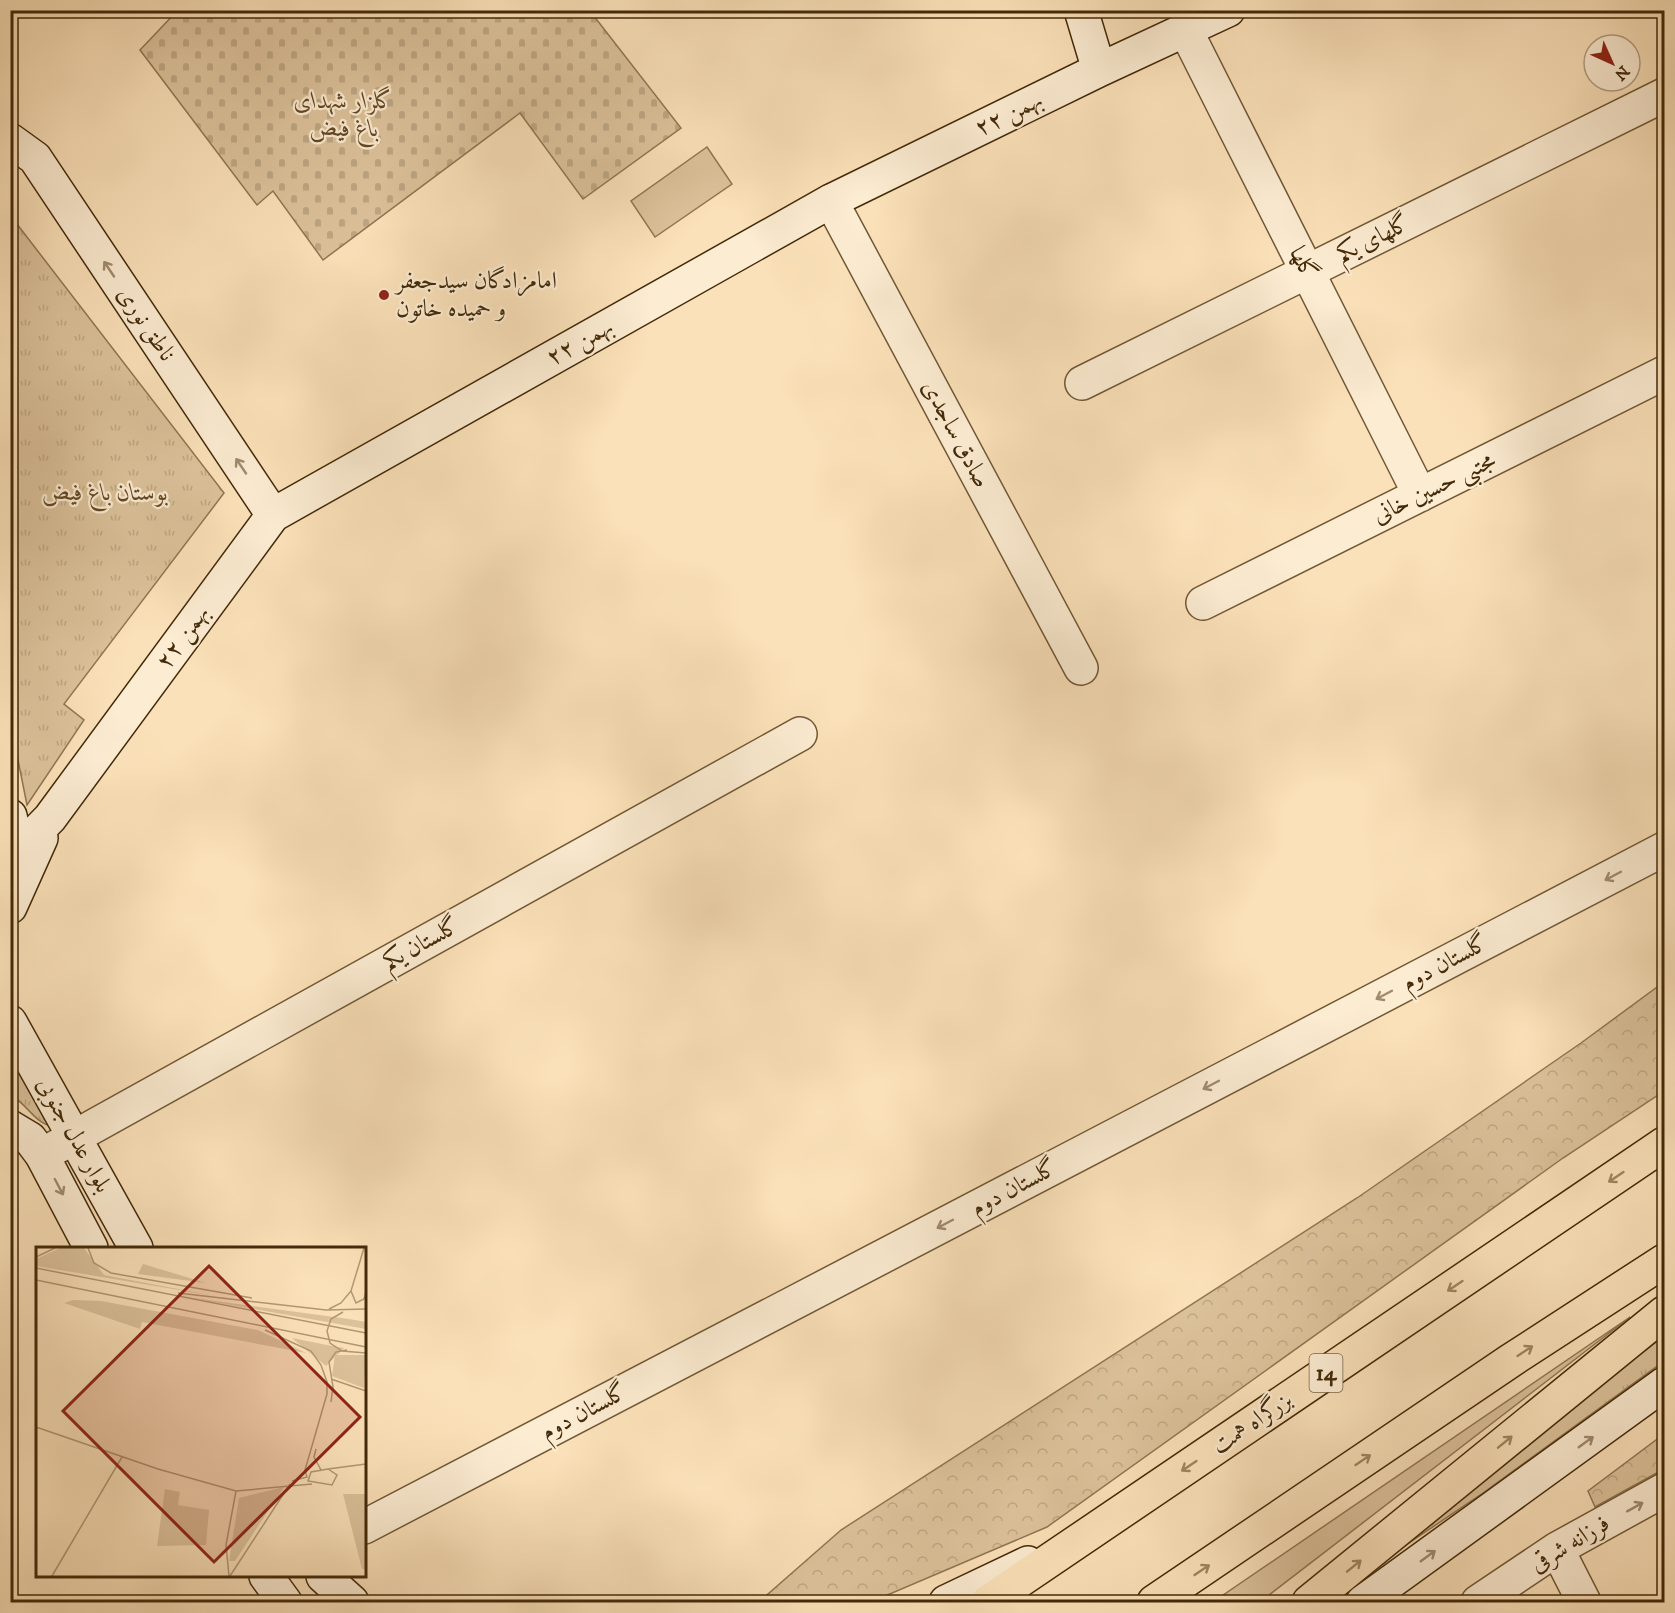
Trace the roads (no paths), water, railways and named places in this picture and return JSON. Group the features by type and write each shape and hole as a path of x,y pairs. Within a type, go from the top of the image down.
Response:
{"highway":[{"name":"بزرگراه همت","path":"988,1602 1665,1144"},
{"path":"1154,1602 1500,1368 1665,1261"},
{"path":"1309,1602 1665,1312"}],"street":[{"name":"۲۲ بهمن","path":"14,855 50,818 273,515 831,201 1099,70 1228,10"},
{"path":"1084,12 1099,70"},
{"name":"گلها","path":"1186,31 1420,495"},
{"name":"گلهای یکم","path":"1082,383 1665,94"},
{"name":"ناطق نوری","path":"10,140 34,158 273,515"},
{"name":"صادق ساجدی","path":"831,201 1081,668"},
{"name":"مجتبی حسین خانی","path":"1203,603 1665,373"},
{"name":"گلستان یکم","path":"42,1155 800,734"},
{"path":"10,816 14,855"},
{"name":"۲۲ بهمن","path":"10,907 50,818"},
{"name":"گلستان دوم","path":"366,1526 1665,849"},
{"name":"بلوار عدل جنوبی","path":"10,1022 135,1247"},
{"name":"بلوار عدل جنوبی","path":"10,1127 30,1139 42,1155 91,1247"},
{"path":"1363,1602 1665,1384"},
{"name":"فرزانه شرقی","path":"1478,1602 1557,1549 1665,1490"},
{"path":"946,1602 1094,1530"},
{"path":"1557,1549 1584,1602"},
{"path":"267,1577 285,1602"},
{"path":"325,1577 352,1602"}],"place":[{"name":"امامزادگان سیدجعفر و حمیده خاتون","path":"384,295"}],"park label":[{"name":"گلزار شهدای باغ فیض","path":"344,115"},
{"name":"بوستان باغ فیض","path":"105,493"}]}
